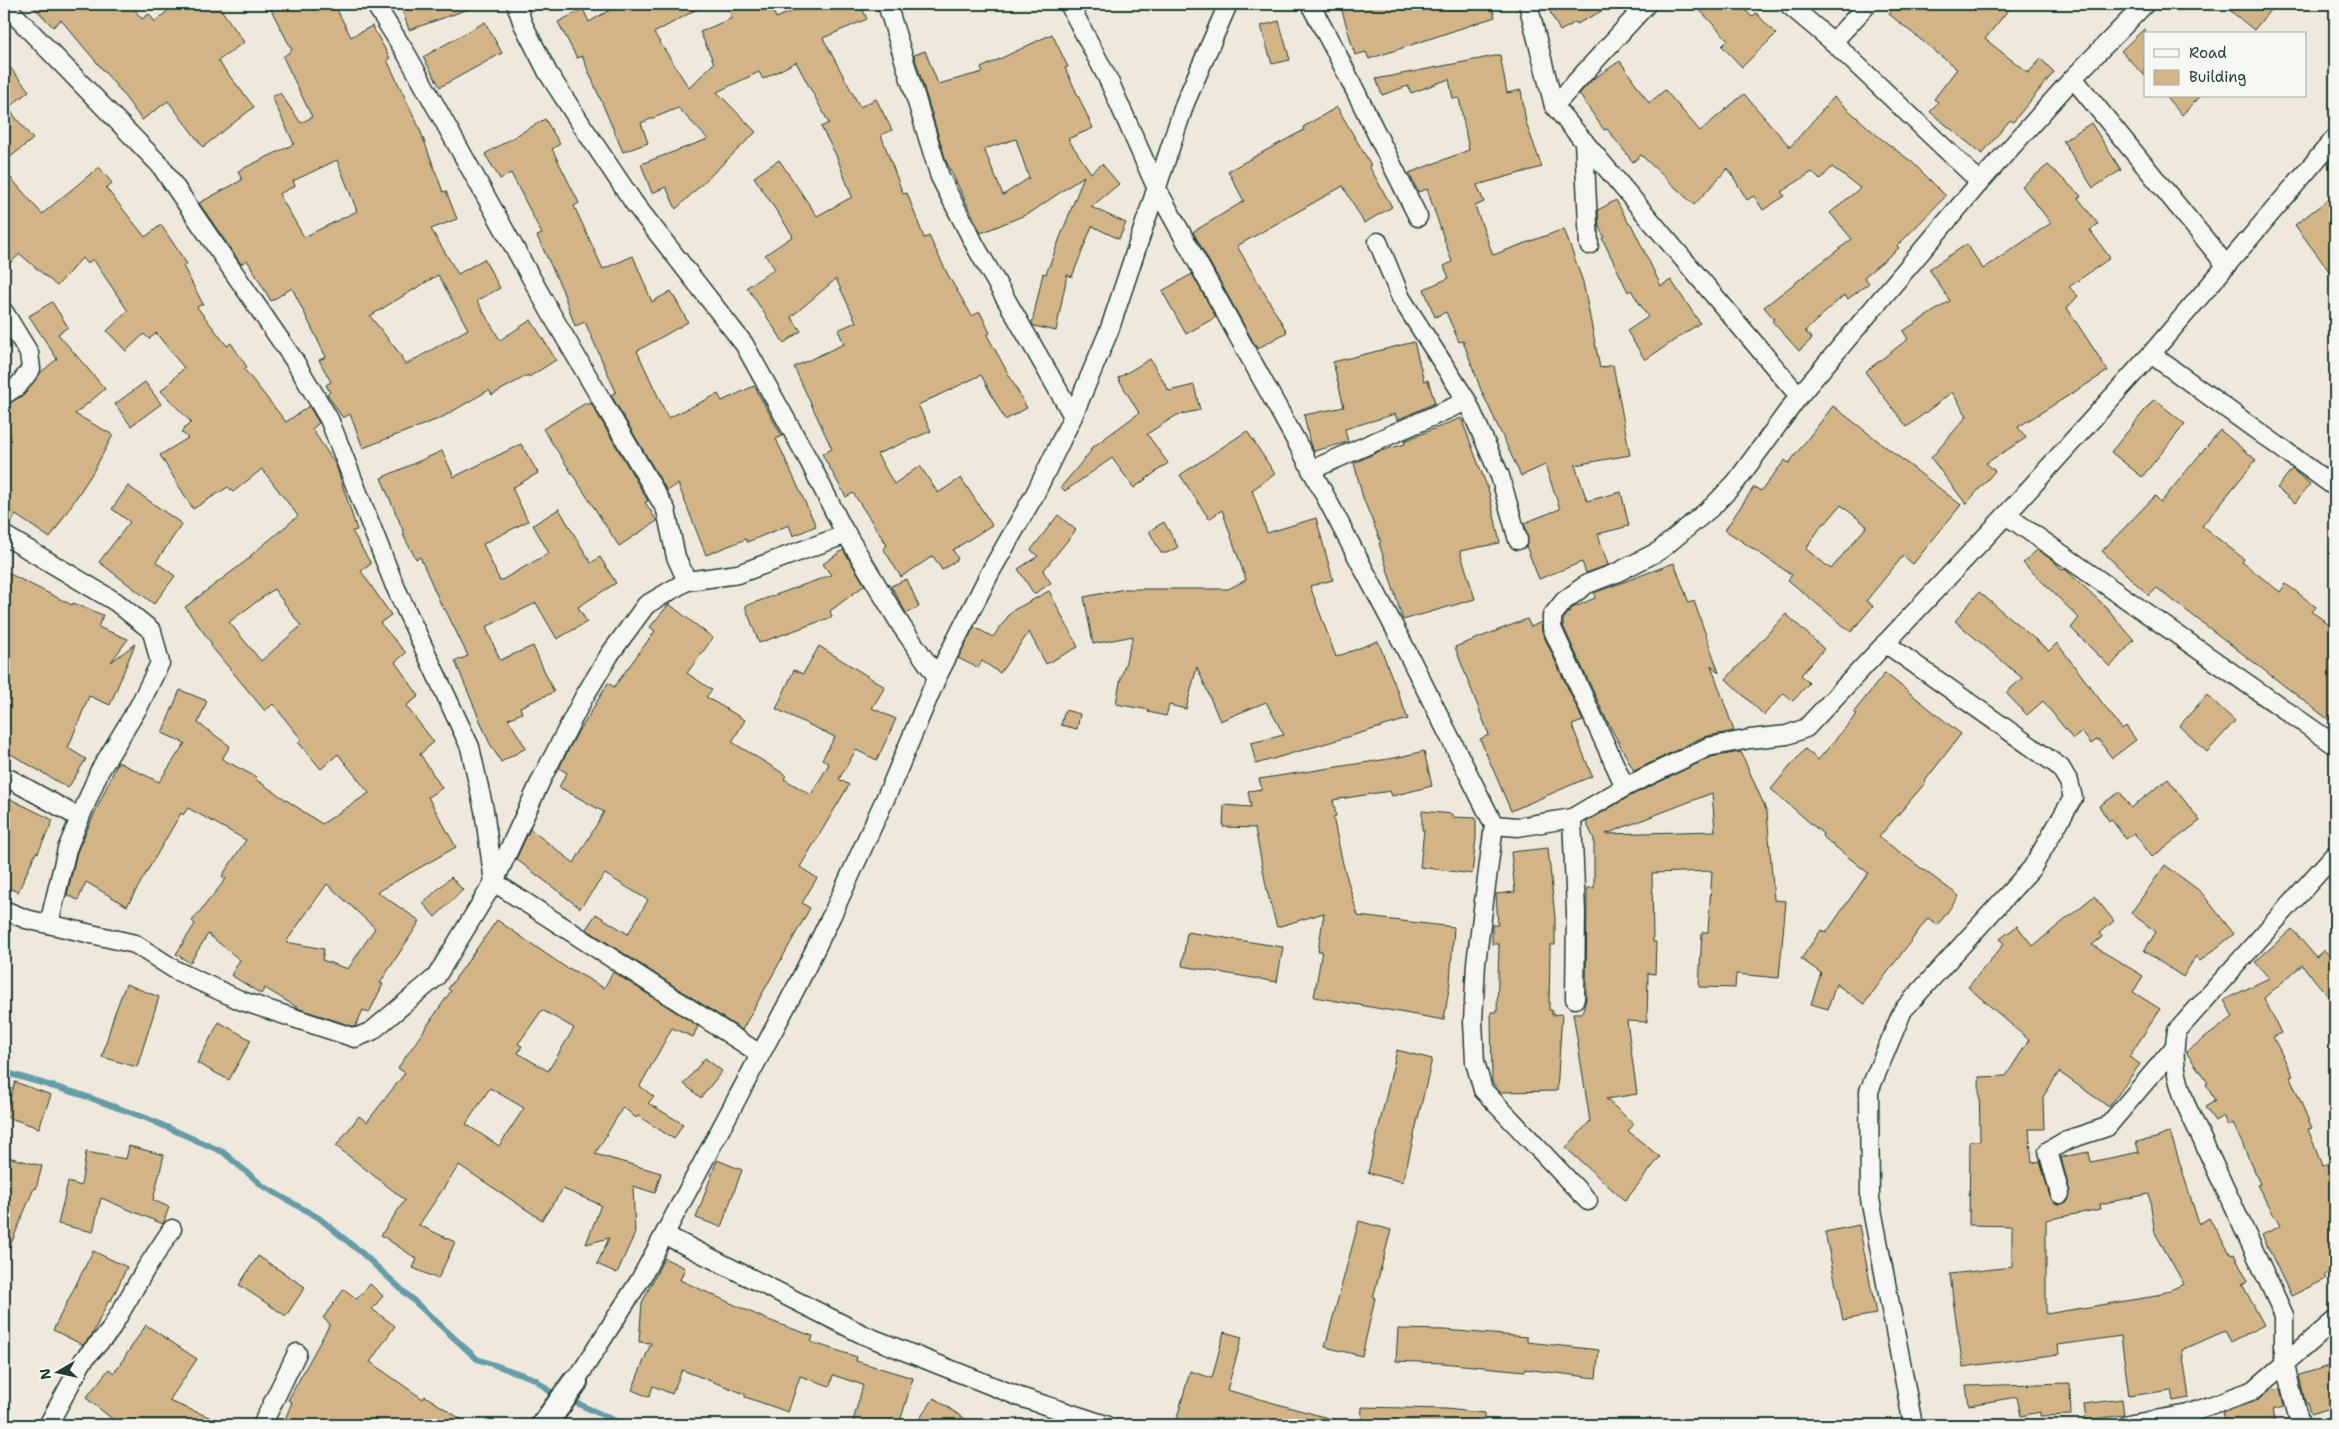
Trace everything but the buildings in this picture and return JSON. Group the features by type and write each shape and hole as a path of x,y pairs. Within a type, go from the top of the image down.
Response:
{"street":[{"path":"4,4 160,165 294,360 329,419 394,584 470,747 484,810 494,882 760,1054"},
{"path":"375,4 407,55 666,510 676,557 687,581"},
{"path":"516,4 523,24 548,73 583,127 640,210 744,344 773,393 847,534 902,627 936,677"},
{"path":"887,4 940,177 976,247 1073,416"},
{"path":"1069,4 1108,80 1157,189 1311,470 1402,642 1494,825 1476,963 1473,1021 1475,1062 1483,1090 1588,1201"},
{"path":"547,1422 575,1382 640,1280 760,1054 832,915 936,677 991,571 1035,494 1073,416 1109,331 1185,103 1228,4"},
{"path":"1310,4 1418,217"},
{"path":"1528,4 1554,106 1799,396"},
{"path":"1554,106 1648,4"},
{"path":"1788,4 1833,42 1980,182"},
{"path":"1833,42 1868,4"},
{"path":"1625,787 1552,628 1552,616 1564,602 1587,584 1616,573 1659,551 1713,506 1736,482 1799,396 1980,182 2073,78 2146,4"},
{"path":"2073,78 2226,265"},
{"path":"1494,825 1518,827 1572,818 1625,787 1708,747 1750,739 1787,735 1806,728 2006,515 2151,354 2335,138"},
{"path":"1584,142 1589,245"},
{"path":"1378,242 1402,298 1466,401 1500,476 1518,540"},
{"path":"4,312 29,353 31,369 18,386 4,396"},
{"path":"2151,354 2333,482"},
{"path":"1311,470 1466,401"},
{"path":"2006,515 2335,745"},
{"path":"4,910 26,919 135,944 177,971 242,1001 355,1038 372,1031 436,977 494,882 550,762 584,697 610,654 646,605 687,581 738,574 847,534"},
{"path":"4,535 116,602 152,631 160,662 139,706 99,772 67,849 49,924"},
{"path":"1885,643 2060,768 2069,782 2073,798 2032,868 1903,1010 1869,1091 1870,1199 1912,1425"},
{"path":"10,779 80,818"},
{"path":"1572,818 1576,912 1575,999"},
{"path":"2300,1425 2284,1362 2284,1315 2186,1105 2176,1078 2173,1049 2177,1031 2335,854"},
{"path":"2060,1194 2048,1151 2067,1140 2107,1127 2173,1049"},
{"path":"48,1425 84,1359 109,1332 172,1228"},
{"path":"665,1235 864,1335 1020,1397 1106,1425"},
{"path":"2127,1425 2188,1414 2254,1390 2284,1362 2335,1320"},
{"path":"262,1425 297,1353"}],"waterway":[{"path":"4,1072 79,1094 146,1118 223,1152 263,1186 319,1218 363,1254 477,1359 535,1379 549,1391 559,1395"},
{"path":"568,1399 624,1425"}]}
